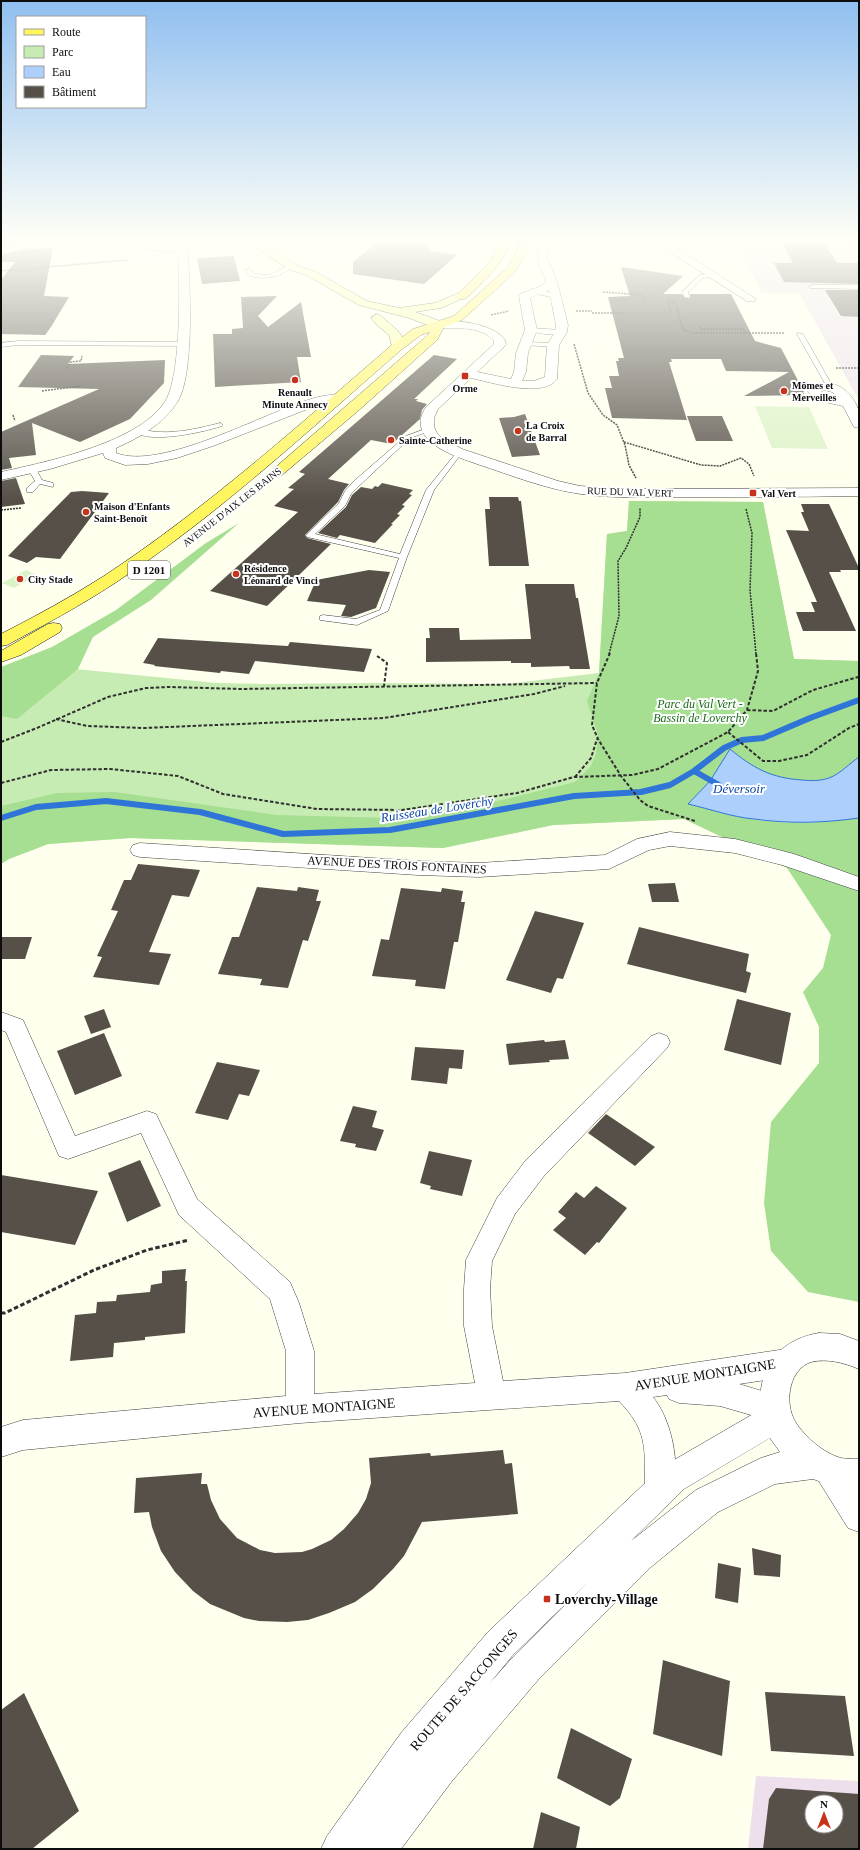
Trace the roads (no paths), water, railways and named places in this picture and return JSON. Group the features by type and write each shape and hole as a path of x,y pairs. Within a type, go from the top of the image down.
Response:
{"main road":[{"path":"386,326 393,330 398,341 397,347"},
{"name":"AVENUE D'AIX LES BAINS","path":"2,640 77,599 143,557 264,463 397,347 417,332 435,326"},
{"name":"AVENUE D'AIX LES BAINS","path":"264,482 353,408 433,337 438,326"},
{"name":"D 1201","path":"1,657 15,651 86,610 142,574"}],"street":[{"path":"1,476 62,462 109,446 149,425 172,400 177,390 180,378 182,326"},
{"path":"428,430 427,418 432,407 494,349 490,341 484,337 455,332 442,326"},
{"path":"514,383 521,372 522,353 528,344 531,330 529,326"},
{"path":"468,374 514,383 538,385 546,383 551,380 553,345 561,332 562,326"},
{"path":"830,387 840,391 859,424"},
{"path":"109,446 110,455 122,462 135,463 157,459 203,446 315,402 338,398"},
{"name":"RUE DU VAL VERT","path":"428,430 440,443 459,453 557,485 591,491 636,493 859,492"},
{"name":"AVENUE DES TROIS FONTAINES","path":"140,850 418,868 479,870 609,862 644,844 670,839 735,846 787,859 859,884"},
{"path":"1,1021 15,1026 68,1149 147,1121 188,1207 280,1291 300,1351 300,1409"},
{"path":"492,1396 478,1326 477,1289 482,1254 506,1206 535,1168 659,1042"},
{"path":"856,1352 832,1347 814,1348 798,1353 786,1363 775,1383 776,1413 785,1434 797,1450 834,1470 859,1517"},
{"name":"AVENUE MONTAIGNE","path":"8,1436 300,1409 625,1388 786,1363"},
{"name":"AVENUE MONTAIGNE","path":"625,1388 712,1391 776,1413"},
{"name":"AVENUE MONTAIGNE","path":"625,1388 642,1403 655,1425 661,1456 659,1490"},
{"name":"ROUTE DE SACCONGES","path":"340,1849 414,1746 500,1644 673,1478 776,1413"},
{"path":"378,1849 439,1768 526,1668 639,1555 707,1501 772,1469 834,1470"}],"lane":[{"path":"531,330 561,332"},
{"path":"800,334 830,387"},
{"path":"1,345 18,343 182,344"},
{"path":"528,344 553,345"},
{"path":"138,432 176,435 200,432 220,425"},
{"path":"403,557 310,535 342,504 348,493 357,483 408,437 428,430"},
{"path":"323,618 357,622 384,611 403,557 430,490 444,470 459,453"},
{"path":"32,469 39,481 50,485"},
{"path":"30,490 39,481"}],"water":[{"name":"Déversoir","path":"730,749 747,762 763,771 781,777 812,781 833,776 859,757 859,818 806,822 767,821 738,817 688,804 710,781"}],"waterway":[{"name":"Ruisseau de Loverchy","path":"694,771 724,748 742,740 763,738 810,718 859,700"},
{"name":"Ruisseau de Loverchy","path":"1,818 36,807 106,801 200,812 283,834 390,830 574,796 641,792 670,785 694,771"},
{"path":"694,771 719,785"}],"place":[{"name":"Orme","path":"465,376"},
{"name":"Renault Minute Annecy","path":"295,380"},
{"name":"Mômes et Merveilles","path":"784,391"},
{"name":"La Croix de Barral","path":"518,431"},
{"name":"Sainte-Catherine","path":"391,440"},
{"name":"Val Vert","path":"753,493"},
{"name":"Maison d'Enfants Saint-Benoît","path":"86,512"},
{"name":"Résidence Léonard de Vinci","path":"236,574"},
{"name":"City Stade","path":"20,579"},
{"name":"Loverchy-Village","path":"547,1599"}],"park label":[{"name":"Parc du Val Vert - Bassin de Loverchy","path":"700,711"}]}
